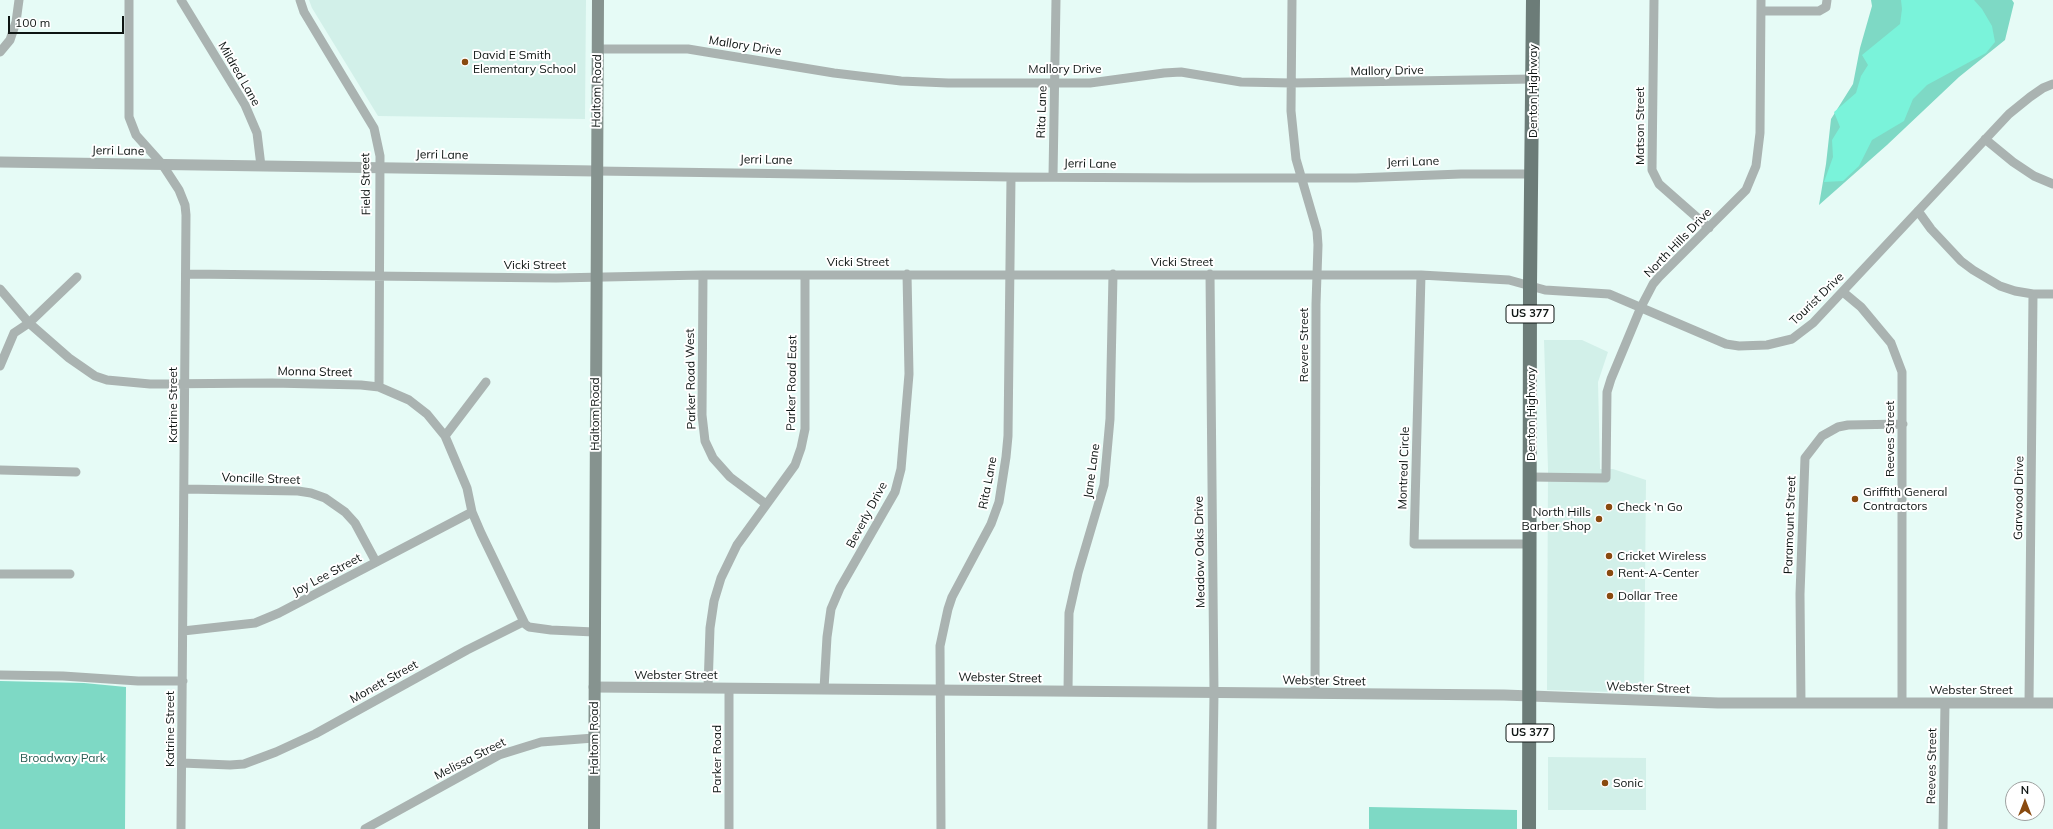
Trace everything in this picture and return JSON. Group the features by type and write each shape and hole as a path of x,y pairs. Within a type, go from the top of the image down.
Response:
{"main road":[{"name":"Haltom Road","path":"594,829 598,0"},
{"name":"Denton Highway","path":"1529,829 1531,478 1530,285 1533,0"}],"street":[{"path":"0,52 12,34 16,22 19,0"},
{"name":"Katrine Street","path":"129,0 129,117 136,135 162,164 179,190 185,205 186,274 182,829"},
{"name":"Mildred Lane","path":"181,0 245,105 257,133 261,166"},
{"name":"Field Street","path":"300,0 304,12 374,128 380,156 378,276 379,387"},
{"name":"Rita Lane","path":"1053,176 1056,0"},
{"name":"Revere Street","path":"1292,0 1291,112 1296,159 1317,232 1315,694"},
{"name":"Matson Street","path":"1654,0 1652,170 1659,184 1708,228"},
{"name":"North Hills Drive","path":"1531,478 1606,478 1607,392 1611,379 1653,284 1746,190 1756,166 1760,133 1761,0"},
{"path":"1761,11 1822,11 1826,7 1827,0"},
{"name":"Mallory Drive","path":"598,49 688,49 834,73 901,81 948,83 1090,83 1181,72 1242,82 1291,83 1533,79"},
{"name":"Tourist Drive","path":"1530,285 1545,290 1609,294 1726,344 1739,346 1766,345 1792,339 1843,292 1985,139 2030,97 2043,88 2053,84"},
{"path":"1985,139 2013,162 2034,176 2053,184"},
{"name":"Jerri Lane","path":"0,162 1010,177 1302,178 1532,174"},
{"name":"Rita Lane","path":"941,829 940,646 948,609 991,524 999,502 1008,436 1010,177"},
{"path":"1918,211 1946,245 1973,270 2000,286 2033,294 2053,294"},
{"name":"Vicki Street","path":"186,274 596,277 907,274 1210,274 1421,276 1510,280 1530,285"},
{"name":"Beverly Drive","path":"824,689 826,637 831,609 840,588 895,492 901,469 908,374 907,274"},
{"name":"Jane Lane","path":"1068,691 1069,613 1078,573 1104,485 1110,419 1113,274"},
{"name":"Meadow Oaks Drive","path":"1210,274 1214,693 1212,829"},
{"name":"Parker Road West","path":"703,275 702,415 705,441 714,458 730,477 766,504"},
{"name":"Parker Road East","path":"766,504 795,465 801,448 805,429 804,275"},
{"name":"Montreal Circle","path":"1421,276 1414,544 1530,544"},
{"path":"0,366 14,333 29,323 77,277"},
{"name":"Monna Street","path":"0,289 29,323 69,358 95,376 123,382 302,384 379,387 409,400 427,414 444,436 466,488 472,512 523,622"},
{"name":"Reeves Street","path":"1843,292 1868,315 1891,343 1902,372 1902,703"},
{"name":"Garwood Drive","path":"2029,703 2033,294"},
{"path":"444,436 486,382"},
{"name":"Paramount Street","path":"1801,703 1800,594 1805,458 1822,436 1838,427 1848,425 1903,424"},
{"path":"0,470 76,472"},
{"name":"Voncille Street","path":"184,489 298,491 311,493 325,498 345,512 355,523 376,562"},
{"path":"708,688 710,628 714,601 721,578 737,545 766,504"},
{"name":"Joy Lee Street","path":"183,631 255,623 279,613 472,512"},
{"path":"0,574 70,574"},
{"path":"523,622 529,627 551,630 594,632"},
{"name":"Monett Street","path":"182,762 230,765 244,764 276,752 315,734 466,650 523,622"},
{"path":"0,675 63,676 138,681 183,680"},
{"name":"Webster Street","path":"594,687 1504,695 1697,702 2053,703"},
{"name":"Parker Road","path":"728,688 729,829"},
{"name":"Reeves Street","path":"1943,829 1945,703"},
{"name":"Melissa Street","path":"365,829 499,755 541,742 594,738"}],"shaded area":[{"name":"David E Smith Elementary School","path":"309,0 586,0 585,119 378,116 312,8"},
{"path":"1901,0 1974,0 1982,9 1992,26 1995,42 1986,53 1927,85 1913,99 1904,121 1872,140 1859,166 1843,181 1824,182 1833,157 1832,140 1840,127 1834,112 1856,93 1861,76 1868,65 1862,55 1900,24 1902,9"},
{"path":"1544,340 1582,340 1608,352 1598,382 1600,469 1613,469 1646,480 1644,693 1547,690 1548,469"},
{"path":"1548,757 1646,758 1646,810 1548,810"}],"green space":[{"path":"1871,0 2012,0 2014,3 2005,40 1959,77 1887,145 1819,205 1826,164 1831,119 1853,84 1860,48 1872,6"},
{"name":"Broadway Park","path":"0,681 84,683 126,687 125,829 0,829"},
{"path":"1369,807 1517,810 1517,829 1369,829"}],"place":[{"name":"David E Smith Elementary School","path":"465,62"},
{"name":"Griffith General Contractors","path":"1855,499"},
{"name":"Check ’n Go","path":"1609,507"},
{"name":"North Hills Barber Shop","path":"1599,519"},
{"name":"Cricket Wireless","path":"1609,556"},
{"name":"Rent-A-Center","path":"1610,573"},
{"name":"Dollar Tree","path":"1610,596"},
{"name":"Sonic","path":"1605,783"}]}
